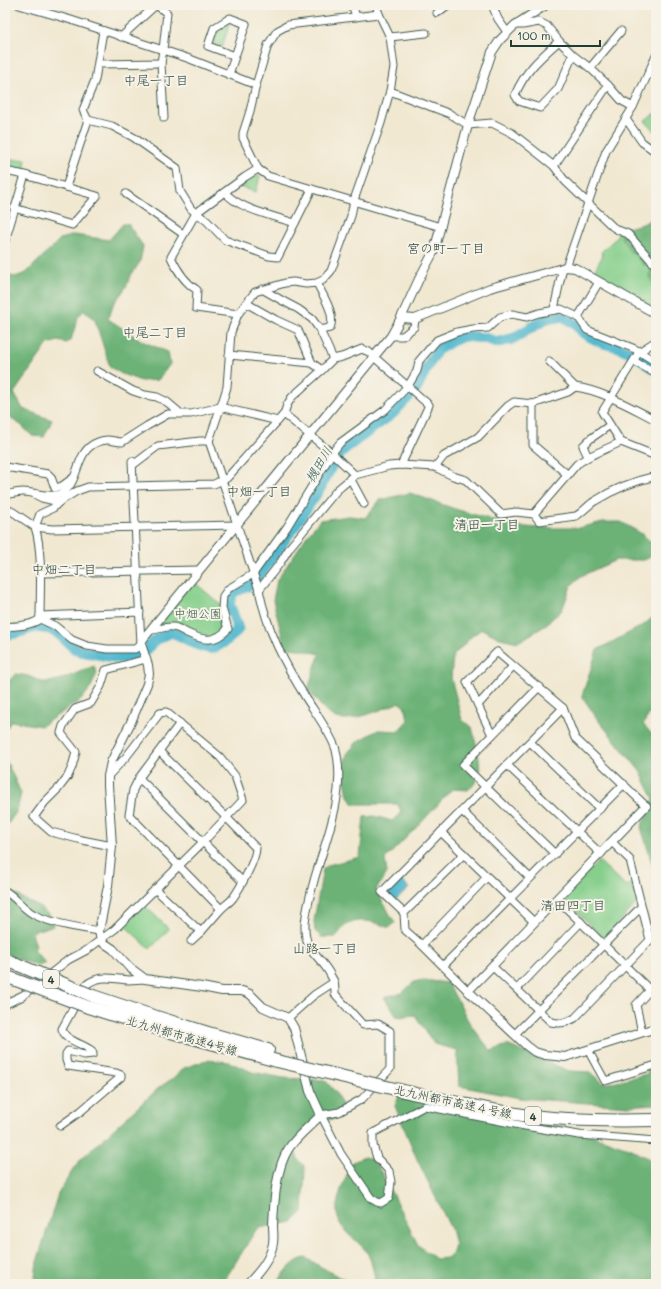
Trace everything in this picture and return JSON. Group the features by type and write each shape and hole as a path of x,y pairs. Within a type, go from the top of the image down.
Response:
{"highway":[{"name":"北九州都市高速4号線","path":"7,960 93,996 278,1057"},
{"name":"北九州都市高速4号線","path":"5,976 88,1007 145,1025 278,1057"},
{"name":"北九州都市高速４号線","path":"278,1057 413,1089 491,1110 548,1118 656,1120"},
{"name":"北九州都市高速４号線","path":"413,1089 523,1107 591,1113 656,1112"}],"street":[{"path":"19,5 103,30 190,59 256,85"},
{"path":"121,37 156,5 167,13 161,63 164,118"},
{"path":"346,5 353,6 356,17"},
{"path":"248,1284 269,1256 273,1243 274,1205 278,1176 284,1158 292,1144 321,1115 339,1112 362,1099 390,1069 390,1031 378,1024 363,1025 335,994 334,982 328,970 309,947 305,933 305,925 312,889 336,802 339,775 336,750 322,723 282,657 269,630 262,608 258,587 209,441 227,387 230,332 238,314 254,292 293,282 306,284 317,283 323,280 331,271 351,216 354,200 390,91 394,67 390,38 376,5"},
{"path":"437,13 448,5"},
{"path":"492,5 498,19 507,32"},
{"path":"142,646 143,639 391,336 402,318 419,279 434,251 468,125 492,52 500,40 515,25 546,5"},
{"path":"379,14 288,25 277,31 268,45 243,133 243,138 258,169 268,176 354,200 441,227"},
{"path":"229,74 246,24 230,18 214,28 208,46 235,56"},
{"path":"515,25 539,22 546,26 573,55 590,68 622,101 633,107"},
{"path":"66,187 88,120 83,110 95,80 103,30"},
{"path":"590,68 621,31"},
{"path":"390,38 426,33"},
{"path":"559,41 535,63 518,87 515,95 519,101 540,108 558,89 573,55"},
{"path":"554,310 564,267 606,151 633,107 656,56"},
{"path":"98,64 161,63"},
{"path":"554,166 608,85"},
{"path":"390,91 450,114 468,125 492,123 505,129 554,166 565,181 613,227 628,234 656,266"},
{"path":"626,119 642,142 656,152"},
{"path":"88,120 112,126 133,138 177,168 180,191 191,209 207,221 225,240 255,251 278,257 312,189"},
{"path":"238,314 196,308 197,290 190,286 183,278 171,256 196,213 244,176 258,169"},
{"path":"5,171 25,175 97,196 72,225 14,208"},
{"path":"5,241 25,175"},
{"path":"225,192 229,198 252,210 295,222"},
{"path":"126,194 183,234"},
{"path":"402,318 415,319 490,288 564,267 574,268 656,314"},
{"path":"578,317 599,282"},
{"path":"317,283 332,316 330,328 320,330"},
{"path":"262,289 270,292 312,319 320,330 333,359"},
{"path":"246,303 276,320 298,330 312,362 322,370"},
{"path":"151,630 173,627 202,639 211,640 222,635 228,629 222,608 224,596 228,589 253,574 287,527 340,443 412,390 419,361 437,340 457,332 488,328 500,317 512,314 526,317 561,309 578,317 587,330 635,349 636,357 656,374"},
{"path":"391,336 403,336 414,326 415,319"},
{"path":"656,342 636,357 602,412 621,442 656,456"},
{"path":"40,618 38,537 35,527 40,514 53,508 59,502 78,491 88,487 214,484 222,481 227,478 284,414 292,397 333,359 362,349 369,352 429,405 401,465"},
{"path":"229,355 312,362"},
{"path":"636,357 656,362"},
{"path":"549,361 575,387 591,390 656,420"},
{"path":"97,371 133,391 162,399 180,413"},
{"path":"435,467 444,456 478,437 508,406 514,402 533,404 563,394 575,387"},
{"path":"533,404 534,445 568,475"},
{"path":"5,495 23,492 54,496 60,494 71,486 83,454 88,448 106,440 122,442 128,441 147,426 168,414 191,414 220,407 278,421"},
{"path":"284,414 340,460 352,476 364,504"},
{"path":"588,457 583,446 590,439 610,425"},
{"path":"145,979 129,967 113,949 101,941 99,931 108,886 112,846 108,776 111,762 131,722 147,684 149,674 146,657 142,646 133,463 158,446 200,440 209,441"},
{"path":"534,514 577,464 588,457 621,442"},
{"path":"258,587 280,563 290,547 317,513 337,490 352,476 389,466 401,465 435,467 452,476 466,480 501,514 516,512 534,514 539,521 576,516 594,501 619,487 656,476"},
{"path":"5,467 48,474 51,477 55,488 62,486 73,478"},
{"path":"34,494 42,498 59,502"},
{"path":"5,508 14,512 35,527 52,529 237,525"},
{"path":"40,574 199,570"},
{"path":"5,627 28,624 40,618 140,612"},
{"path":"40,618 55,626 72,640 87,646 107,649 135,649 142,646"},
{"path":"468,991 646,806 575,738 564,708 497,652 467,682 492,735"},
{"path":"112,846 51,832 34,817 45,802 59,788 68,776 72,767 76,752 61,733 63,726 75,709 91,703 101,686 106,670 146,657"},
{"path":"478,705 513,666"},
{"path":"539,687 463,765 555,854"},
{"path":"564,708 382,892 404,913 405,930 468,991 535,1052 545,1055 565,1057 656,1028"},
{"path":"5,1004 22,996 68,960 101,941 115,929 203,842 242,800 235,776 220,757 166,712 160,713 126,757 108,776"},
{"path":"180,723 160,752 139,778 132,790 129,815 221,909"},
{"path":"530,742 600,809"},
{"path":"160,752 256,848 256,855 232,899 191,941"},
{"path":"507,765 601,854"},
{"path":"139,778 242,881"},
{"path":"443,966 624,784"},
{"path":"462,811 530,878"},
{"path":"441,832 534,922"},
{"path":"492,966 551,1022 559,1024 575,1018 626,966 650,940 630,860 612,842"},
{"path":"404,913 464,854"},
{"path":"422,945 487,877"},
{"path":"155,889 201,932"},
{"path":"5,892 20,905 37,916 99,931"},
{"path":"557,899 650,990 636,1005 642,1032"},
{"path":"515,1034 641,907"},
{"path":"517,989 581,922"},
{"path":"60,1126 81,1111 121,1077 121,1075 116,1073 68,1066 66,1060 66,1054 68,1052 84,1055 93,1054 92,1051 67,1037 63,1033 62,1029 86,985 91,981 106,977 130,980 145,979 222,991 242,991 250,994 263,1007 288,1018 294,1028 310,1091 321,1115 341,1154 371,1198 377,1202 381,1203 389,1198 391,1182 389,1171 377,1158 373,1145 373,1133 425,1106 524,1126 578,1135 656,1141"},
{"path":"288,1018 314,995 334,982"},
{"path":"588,1050 605,1081 656,1065"}],"green space":[{"path":"230,22 222,48 213,44 216,29"},
{"path":"656,113 656,130 654,131 645,121"},
{"path":"12,158 15,160 26,159 24,173 12,171 10,167"},
{"path":"260,176 256,192 237,186 250,177"},
{"path":"656,216 656,288 649,276 651,270 648,264 643,265 637,256 630,251 621,237 626,228 643,224"},
{"path":"123,224 128,224 143,246 140,262 131,275 126,287 113,305 108,319 144,342 168,352 170,364 158,380 141,381 122,374 110,367 95,320 84,310 78,317 71,340 66,343 58,341 48,344 14,393 23,409 52,420 44,437 32,436 21,425 5,415 5,274 15,277 26,273 60,239 74,235 109,240"},
{"path":"618,232 627,236 656,269 656,309 593,273 603,255 601,252 616,238"},
{"path":"410,493 455,509 513,526 578,528 603,522 621,522 642,534 656,547 649,558 643,560 616,560 581,576 571,586 562,610 543,627 518,642 500,638 482,629 473,635 453,656 451,678 462,720 472,727 480,768 477,780 468,790 452,789 385,859 387,873 376,890 395,923 389,928 372,922 355,922 344,927 336,937 321,937 315,931 314,921 323,869 328,865 360,857 364,817 374,816 392,821 401,812 398,804 354,804 348,796 343,769 347,754 357,742 378,730 398,731 408,720 406,709 400,702 367,715 348,719 334,717 324,709 308,690 320,654 300,649 285,648 273,600 277,580 309,533 320,520 349,516 365,518 380,500"},
{"name":"中畑公園","path":"193,581 220,604 225,628 222,632 208,638 156,627"},
{"path":"656,615 656,704 643,724 656,739 656,887 652,863 641,827 654,799 640,771 598,720 582,696 597,650 642,626"},
{"path":"94,666 97,673 91,687 81,700 41,726 11,721 5,731 5,684 16,674 28,676 42,682 50,682 65,678"},
{"path":"5,758 21,793 17,811 5,828"},
{"path":"599,861 625,886 632,884 637,903 604,938 562,898"},
{"path":"5,892 14,893 38,906 49,915 53,926 31,932 36,945 34,950 45,963 39,966 14,958 5,953"},
{"path":"144,905 169,929 150,949 124,925"},
{"path":"423,980 448,983 470,1024 491,1051 507,1045 569,1071 591,1072 604,1084 647,1074 648,1069 656,1063 656,1104 628,1106 520,1098 459,1086 457,1050 434,1044 415,1015 397,1017 384,997 402,993 414,982"},
{"path":"207,1060 229,1062 252,1072 283,1078 325,1080 336,1093 343,1107 335,1119 319,1121 309,1126 301,1134 294,1148 299,1161 305,1166 303,1212 292,1222 259,1228 256,1230 222,1284 34,1284 37,1262 58,1194 74,1168 82,1158 160,1087 184,1068"},
{"path":"405,1094 427,1101 433,1107 512,1118 574,1129 631,1149 653,1161 656,1164 656,1284 276,1284 293,1264 306,1258 346,1280 372,1283 375,1278 368,1254 363,1247 343,1228 337,1212 337,1205 341,1190 353,1162 364,1157 371,1159 380,1170 418,1245 436,1259 447,1258 453,1252 455,1244 451,1229 417,1159 395,1106 399,1096"}],"water":[{"path":"400,879 409,888 395,901 387,892"}],"waterway":[{"name":"槻田川","path":"5,636 36,627 50,629 59,634 74,648 81,651 119,658 139,656 157,639 171,632 198,645 208,648 214,648 224,642 238,629 229,603 233,592 251,585 268,564 319,490 332,465 344,449 393,413 417,388 437,350 463,336 484,338 497,342 512,339 546,319 563,316 575,324 585,334 603,343 633,353 656,370"}],"district":[{"name":"中尾一丁目","path":"156,79"},
{"name":"宮の町一丁目","path":"446,247"},
{"name":"中尾二丁目","path":"155,331"},
{"name":"中畑一丁目","path":"259,490"},
{"name":"清田一丁目","path":"487,523"},
{"name":"中畑二丁目","path":"64,568"},
{"name":"清田四丁目","path":"573,904"},
{"name":"山路一丁目","path":"325,947"}]}
